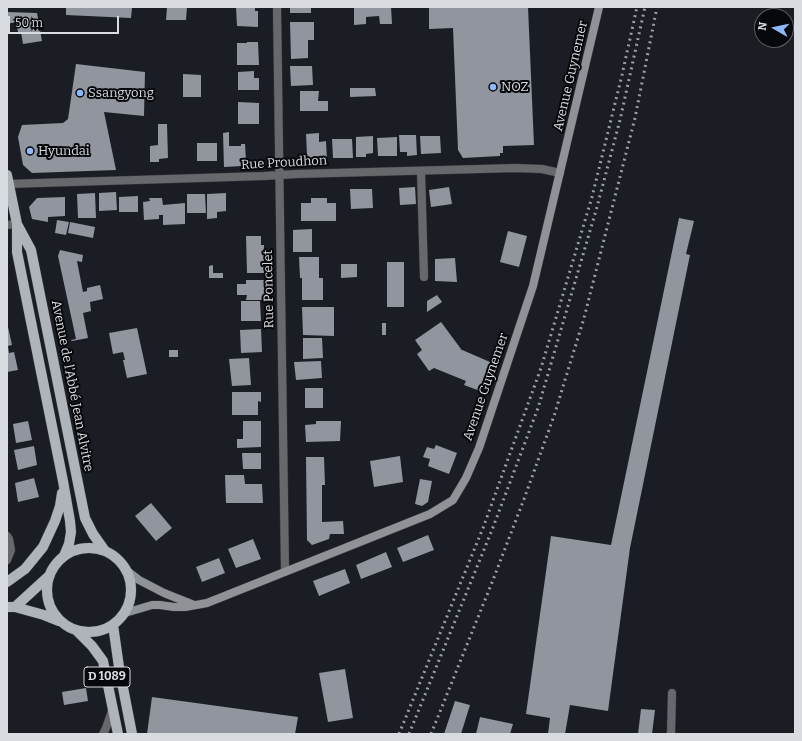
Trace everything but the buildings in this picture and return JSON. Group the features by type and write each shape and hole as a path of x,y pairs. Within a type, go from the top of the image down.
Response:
{"main road":[{"name":"Avenue Guynemer","path":"125,613 152,605 160,604 174,607 194,606 207,602 430,514 453,500 466,478 479,448 531,293 599,7"},
{"name":"Avenue de l'Abbé Jean Alvitre","path":"8,181 12,225 63,481 71,532 69,544 64,556"},
{"name":"Avenue de l'Abbé Jean Alvitre","path":"12,225 31,250 85,518 104,551"},
{"path":"7,582 25,569 43,547 60,506 63,481"},
{"path":"11,607 44,615 76,630 98,632 113,625 125,613 129,603 131,592 130,580 121,562 113,555 91,548 77,549 64,556 56,564 50,575 47,586 48,599 52,611 59,621"},
{"path":"126,570 139,580 194,606"},
{"path":"11,607 50,575"},
{"name":"D 1089","path":"113,625 119,667 132,734"},
{"name":"D 1089","path":"76,630 92,646 103,661 118,734"}],"street":[{"name":"Rue Poncelet","path":"277,7 285,571"},
{"name":"Rue Proudhon","path":"8,181 516,168 542,169 560,173"},
{"path":"421,171 424,277"},
{"path":"7,536 11,550 7,560"},
{"path":"671,734 672,693"},
{"path":"103,734 113,708"}],"railway":[{"path":"399,734 483,528 541,368 592,197 637,7"},
{"path":"409,734 492,530 538,408 597,207 620,120 645,7"},
{"path":"431,734 493,580 554,416 584,318 635,118 657,7"}],"place":[{"name":"NOZ","path":"493,87"},
{"name":"Ssangyong","path":"80,93"},
{"name":"Hyundai","path":"30,151"}]}
